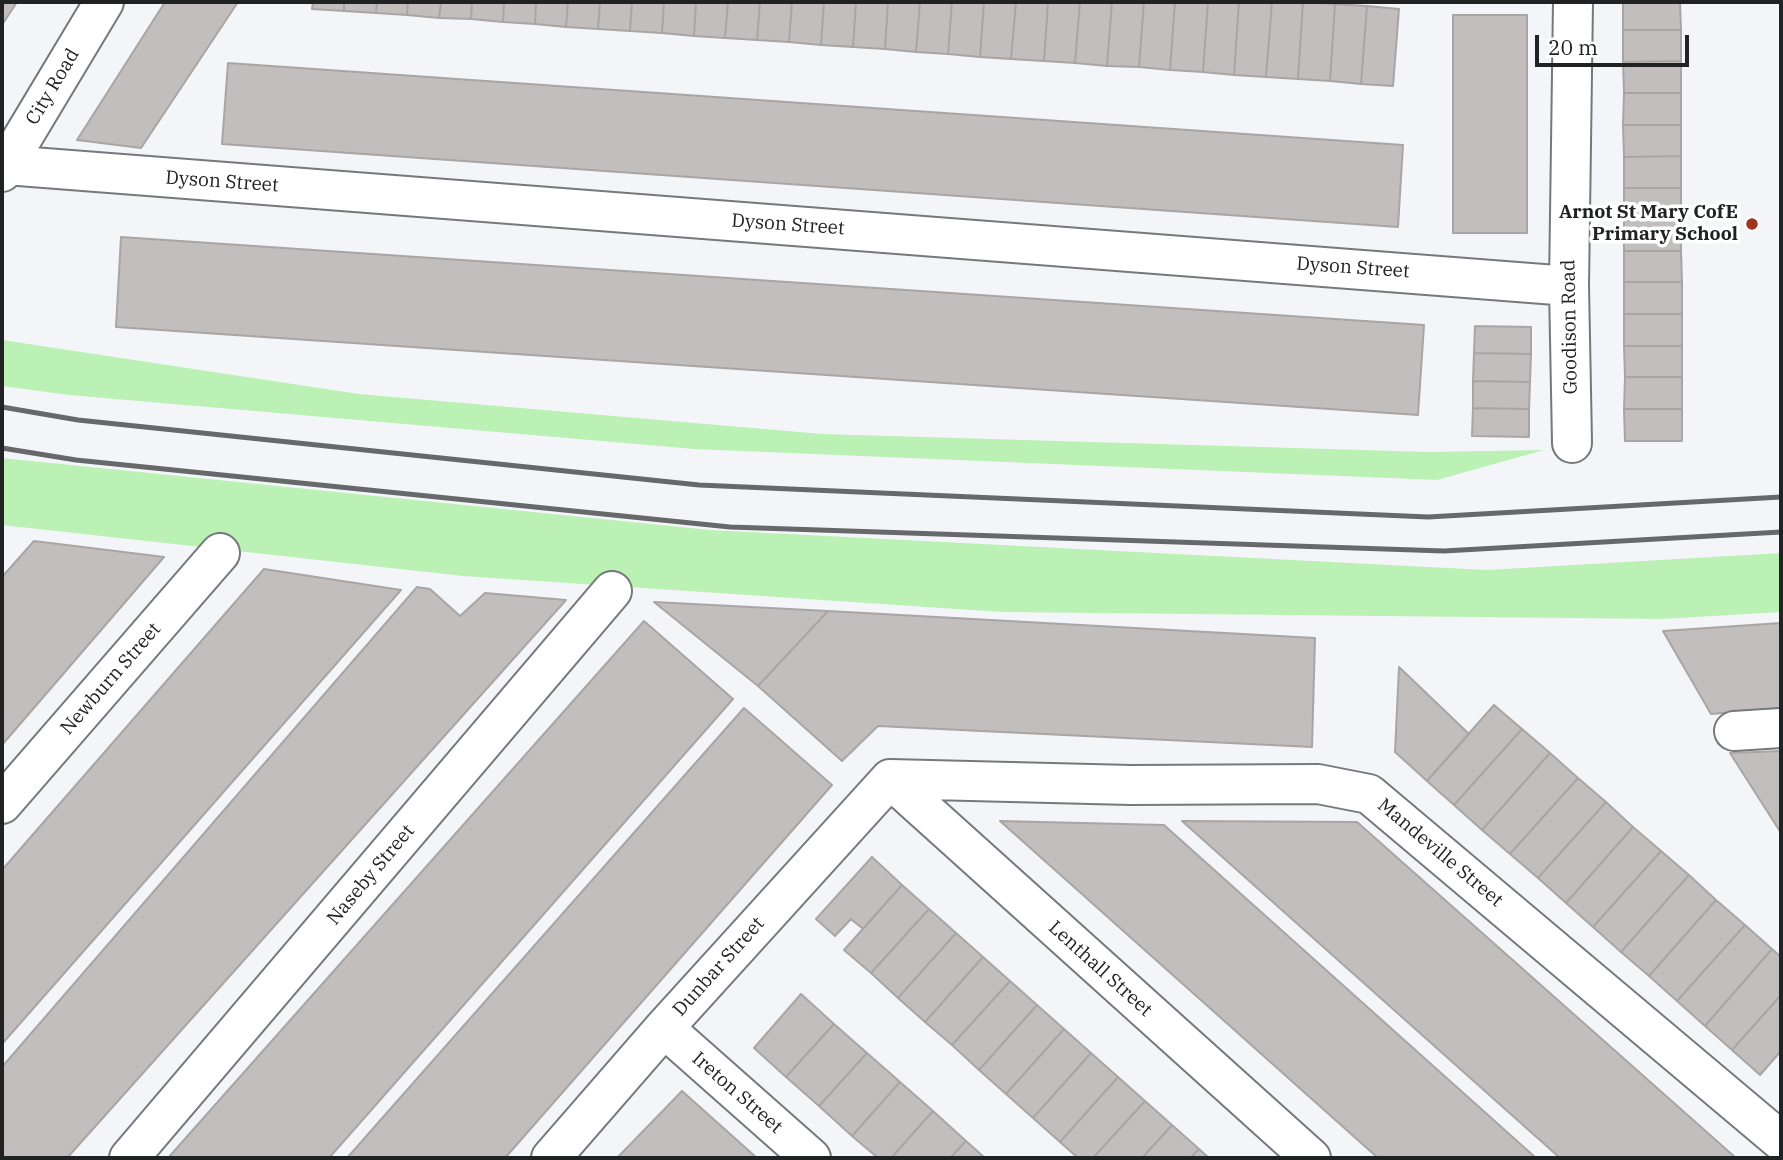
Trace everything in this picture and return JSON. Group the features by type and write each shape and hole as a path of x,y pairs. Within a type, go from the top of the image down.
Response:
{"street":[{"name":"City Road","path":"4,169 104,2"},
{"name":"Goodison Road","path":"1572,443 1569,286 1573,2"},
{"name":"Dyson Street","path":"4,169 1569,286"},
{"name":"Newburn Street","path":"2,804 220,553"},
{"name":"Naseby Street","path":"129,1158 612,591"},
{"path":"1734,731 1781,728"},
{"name":"Dunbar Street","path":"551,1158 664,1028 890,779"},
{"name":"Mandeville Street","path":"890,779 1131,785 1318,784 1369,794 1781,1141"},
{"name":"Lenthall Street","path":"890,779 1311,1158"},
{"name":"Ireton Street","path":"664,1028 811,1158"}],"green space":[{"path":"2,340 359,394 822,434 1430,452 1544,450 1437,480 694,449 69,395 2,386"},
{"path":"2,458 710,530 1487,570 1781,553 1781,612 1662,619 1002,612 463,576 2,525"}],"building":[{"path":"2,2 17,2 2,25"},
{"path":"165,2 238,2 141,148 77,140"},
{"path":"313,2 344,2 344,11 312,9"},
{"path":"344,2 377,2 376,13 344,11"},
{"path":"377,2 408,2 407,15 376,13"},
{"path":"408,2 441,2 439,18 407,15"},
{"path":"441,2 472,2 471,19 439,18"},
{"path":"472,2 504,2 503,22 471,19"},
{"path":"504,2 536,2 535,24 503,22"},
{"path":"536,2 568,2 566,27 535,24"},
{"path":"568,2 600,2 598,29 566,27"},
{"path":"600,2 632,2 630,31 598,29"},
{"path":"632,2 664,2 662,33 630,31"},
{"path":"664,2 696,2 694,36 662,33"},
{"path":"696,2 728,2 725,38 694,36"},
{"path":"728,2 760,2 757,40 725,38"},
{"path":"760,2 792,2 789,42 757,40"},
{"path":"792,2 824,2 821,45 789,42"},
{"path":"824,2 856,2 853,47 821,45"},
{"path":"856,2 888,2 885,49 853,47"},
{"path":"888,2 920,2 916,52 885,49"},
{"path":"920,2 952,2 948,54 916,52"},
{"path":"952,2 984,2 980,57 948,54"},
{"path":"984,2 1016,2 1011,59 980,57"},
{"path":"1016,2 1048,2 1044,61 1011,59"},
{"path":"1048,2 1080,2 1075,63 1044,61"},
{"path":"1080,2 1112,2 1107,66 1075,63"},
{"path":"1112,2 1144,2 1139,67 1107,66"},
{"path":"1144,2 1175,2 1170,70 1139,67"},
{"path":"1175,2 1208,2 1203,72 1170,70"},
{"path":"1208,2 1239,2 1234,75 1203,72"},
{"path":"1239,2 1272,2 1266,77 1234,75"},
{"path":"1272,2 1303,2 1298,79 1266,77"},
{"path":"1303,2 1335,4 1330,81 1298,79"},
{"path":"1623,2 1680,2 1681,30 1623,30"},
{"path":"1335,4 1367,6 1361,84 1330,81"},
{"path":"1367,6 1399,9 1393,86 1361,84"},
{"path":"1453,15 1527,15 1527,233 1453,233"},
{"path":"1623,30 1681,30 1681,61 1623,62"},
{"path":"1681,61 1681,93 1624,93 1623,62"},
{"path":"228,63 1403,145 1398,227 222,144"},
{"path":"1624,93 1681,93 1681,125 1623,125"},
{"path":"1623,125 1681,125 1681,156 1624,157"},
{"path":"1681,156 1681,188 1624,188 1624,157"},
{"path":"1624,188 1681,188 1681,220 1624,220"},
{"path":"1624,220 1681,220 1681,251 1624,251"},
{"path":"121,237 1424,325 1418,415 116,327"},
{"path":"1624,251 1681,251 1682,282 1624,282"},
{"path":"1624,282 1682,282 1682,314 1624,314"},
{"path":"1624,314 1682,314 1682,346 1624,346"},
{"path":"1475,326 1531,327 1531,354 1474,353"},
{"path":"1624,346 1682,346 1682,377 1625,377"},
{"path":"1474,353 1531,354 1530,382 1473,381"},
{"path":"1625,377 1682,377 1682,409 1624,409"},
{"path":"1473,381 1530,382 1529,409 1473,408"},
{"path":"1473,408 1529,409 1529,437 1472,436"},
{"path":"1624,409 1682,409 1682,441 1625,441"},
{"path":"34,541 164,557 2,745 2,577"},
{"path":"264,569 401,590 2,1044 2,870"},
{"path":"417,587 430,589 460,616 485,593 566,600 67,1158 2,1158 2,1067"},
{"path":"654,602 828,611 758,686"},
{"path":"828,611 1315,638 1312,747 878,726 842,761 758,686"},
{"path":"644,621 733,699 329,1158 168,1158"},
{"path":"1781,623 1781,708 1711,714 1663,631"},
{"path":"1399,667 1469,734 1427,781 1395,752"},
{"path":"1494,705 1522,729 1454,805 1427,781"},
{"path":"744,708 832,785 505,1158 347,1158"},
{"path":"1522,729 1550,753 1482,830 1454,805"},
{"path":"1781,751 1781,833 1730,753"},
{"path":"1550,753 1578,778 1510,854 1482,830"},
{"path":"1578,778 1606,802 1538,878 1510,854"},
{"path":"1606,802 1633,827 1566,903 1538,878"},
{"path":"1000,821 1164,825 1536,1158 1378,1158"},
{"path":"1182,821 1357,822 1736,1158 1560,1158"},
{"path":"1633,827 1661,851 1593,927 1566,903"},
{"path":"1661,851 1689,875 1621,952 1593,927"},
{"path":"872,857 902,885 863,929 851,919 835,936 816,919"},
{"path":"1689,875 1716,900 1649,976 1621,952"},
{"path":"902,885 929,909 871,973 844,950"},
{"path":"1716,900 1745,925 1677,1001 1649,976"},
{"path":"929,909 956,933 898,998 871,973"},
{"path":"1745,925 1772,949 1705,1026 1677,1001"},
{"path":"956,933 983,957 925,1022 898,998"},
{"path":"1772,949 1781,957 1781,995 1732,1050 1705,1026"},
{"path":"983,957 1010,981 952,1045 925,1022"},
{"path":"1010,981 1037,1005 979,1070 952,1045"},
{"path":"801,994 834,1024 786,1077 754,1048"},
{"path":"1781,995 1781,1051 1760,1075 1732,1050"},
{"path":"1037,1005 1064,1029 1006,1094 979,1070"},
{"path":"834,1024 867,1053 819,1106 786,1077"},
{"path":"1064,1029 1091,1053 1033,1118 1006,1094"},
{"path":"867,1053 900,1082 852,1136 819,1106"},
{"path":"1091,1053 1118,1077 1060,1142 1033,1118"},
{"path":"1118,1077 1145,1101 1093,1158 1078,1158 1060,1142"},
{"path":"900,1082 933,1111 891,1158 878,1158 852,1136"},
{"path":"682,1091 757,1158 617,1158"},
{"path":"1145,1101 1172,1125 1142,1158 1093,1158"},
{"path":"933,1111 966,1141 950,1158 891,1158"},
{"path":"1172,1125 1199,1149 1190,1158 1142,1158"},
{"path":"966,1141 985,1158 950,1158"},
{"path":"1199,1149 1209,1158 1190,1158"}],"railway":[{"path":"2,407 78,420 699,485 1428,517 1781,497"},
{"path":"2,448 76,460 730,527 1444,551 1781,532"}],"place":[{"name":"Arnot St Mary CofE Primary School","path":"1752,224"}]}
